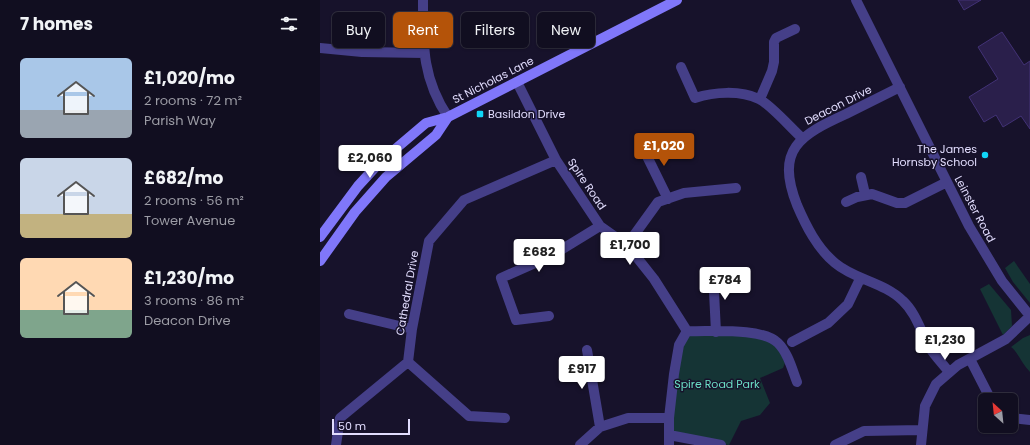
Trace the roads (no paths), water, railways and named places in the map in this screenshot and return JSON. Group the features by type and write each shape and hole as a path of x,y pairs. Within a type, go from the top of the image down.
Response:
{"main road":[{"name":"St Nicholas Lane","path":"320,237 358,186 380,162 426,123 448,117 677,0"},
{"name":"St Nicholas Lane","path":"320,261 360,207 386,177 436,135 448,117"}],"street":[{"path":"423,0 424,54 431,86 448,117"},
{"name":"Leinster Road","path":"856,0 947,182 986,256 1014,298 1030,316"},
{"path":"760,99 772,71 774,62 774,42 776,38 795,29"},
{"path":"320,48 362,52 424,54"},
{"path":"681,67 695,98 731,93 760,99 802,138"},
{"name":"Spire Road","path":"517,82 556,160 600,226 628,245 654,279 687,331"},
{"name":"Deacon Drive","path":"900,87 821,125 802,138 795,148 788,170 789,182 802,216 825,253 844,270 889,290 910,308 931,350 949,372"},
{"path":"641,144 668,199"},
{"name":"Cathedral Drive","path":"408,362 412,329 429,241 464,200 556,160"},
{"path":"861,177 865,194"},
{"path":"846,202 865,194 872,194 897,203 905,203 947,182"},
{"path":"628,245 658,202 684,193 736,188"},
{"path":"549,316 516,320 501,278 551,256 600,226"},
{"path":"713,272 716,332"},
{"path":"792,342 828,323 848,304 860,278"},
{"path":"349,314 412,329"},
{"path":"921,445 925,406 929,394 936,384 949,372 1006,339 1030,316"},
{"path":"721,445 669,440 668,418 679,345 687,331 764,335 777,342 787,356 797,382"},
{"path":"586,350 600,427"},
{"path":"970,359 987,393"},
{"path":"336,445 340,418 408,362 470,416 506,418"},
{"path":"580,445 600,427 628,418 668,418"},
{"path":"1018,419 1030,420"},
{"path":"835,445 864,432 922,430"}],"place":[{"name":"Basildon Drive","path":"480,114"},
{"name":"The James Hornsby School","path":"985,155"}],"park label":[{"name":"Spire Road Park","path":"717,384"}]}
